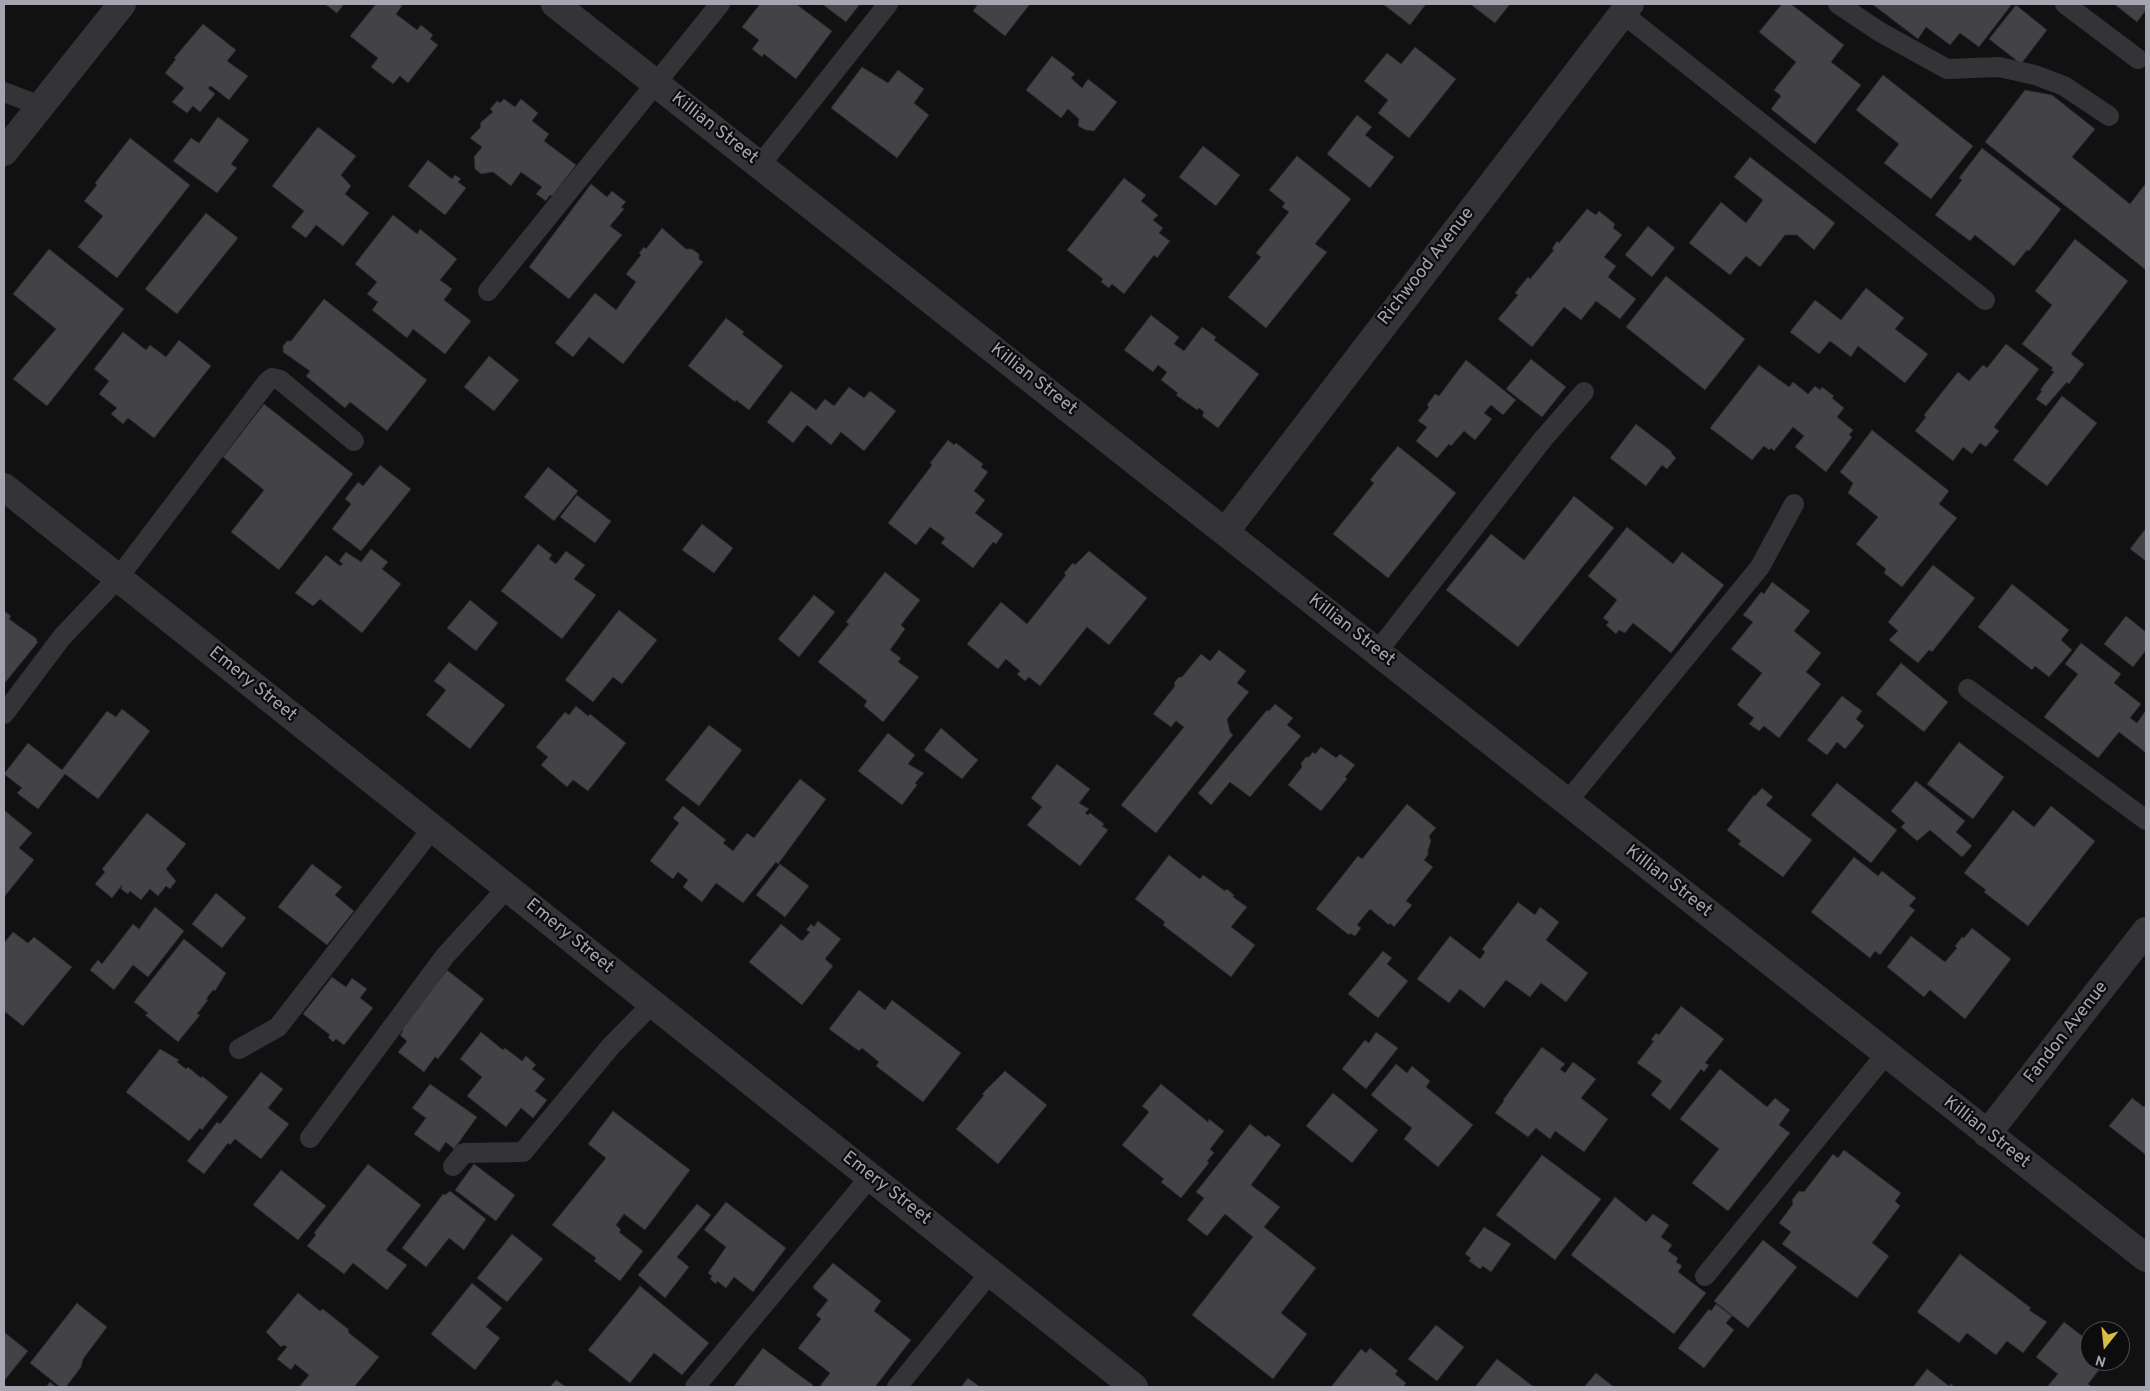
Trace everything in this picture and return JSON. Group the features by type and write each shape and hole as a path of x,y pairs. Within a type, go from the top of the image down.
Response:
{"street":[{"path":"4,152 122,4"},
{"name":"Killian Street","path":"555,4 2146,1258"},
{"name":"Richwood Avenue","path":"1224,532 1626,9"},
{"name":"Emery Street","path":"4,487 1134,1387"},
{"name":"Fandon Avenue","path":"1987,1134 2146,931"}],"lane":[{"path":"488,291 720,4"},
{"path":"760,166 888,4"},
{"path":"1838,4 1880,32 1947,69 1999,67 2035,75 2064,86 2110,116"},
{"path":"2065,4 2138,59"},
{"path":"1626,9 1985,300"},
{"path":"4,92 41,106"},
{"path":"4,714 62,637 118,578 267,382 272,378 280,380 354,440"},
{"path":"1377,652 1543,439 1584,392"},
{"path":"1567,802 1760,567 1794,504"},
{"path":"1968,689 2146,820"},
{"path":"239,1049 278,1027 432,829"},
{"path":"310,1138 445,956 507,888"},
{"path":"453,1166 464,1153 523,1152 611,1046 652,1004"},
{"path":"1705,1276 1886,1054"},
{"path":"695,1387 870,1177"},
{"path":"897,1387 990,1273"}],"building":[{"path":"325,4 344,4 337,13"},
{"path":"376,4 399,4 402,6 396,14 417,30 421,25 433,35 430,39 438,45 408,83 400,76 393,84 371,67 378,58 350,36"},
{"path":"760,4 796,4 832,31 796,79 764,54 762,57 752,49 759,40 742,27"},
{"path":"822,4 860,4 846,22"},
{"path":"978,4 1030,4 1005,36 973,11"},
{"path":"1383,4 1426,4 1410,25"},
{"path":"1470,4 1510,4 1495,23"},
{"path":"1782,4 1791,4 1844,45 1831,62 1861,85 1815,144 1771,109 1781,96 1774,90 1796,62 1759,32"},
{"path":"1872,4 2012,4 1979,47 1960,33 1950,45 1926,27 1918,39"},
{"path":"2114,4 2146,4 2146,10 2137,22"},
{"path":"2016,5 2047,30 2021,64 1989,39"},
{"path":"203,24 236,50 227,61 248,76 229,100 211,86 208,88 215,94 200,112 193,106 187,113 172,102 184,88 165,73 176,59 174,58"},
{"path":"1415,47 1456,79 1409,138 1378,113 1388,100 1364,81 1387,53 1401,64"},
{"path":"1052,56 1075,74 1071,78 1082,88 1088,79 1117,102 1094,131 1078,126 1079,119 1068,109 1061,118 1026,90"},
{"path":"862,67 888,83 898,70 924,89 914,103 929,115 897,158 831,108"},
{"path":"1883,75 1973,146 1931,199 1884,163 1899,144 1856,110"},
{"path":"2025,90 2052,95 2095,129 2072,157 2130,204 2146,183 2146,270 1985,142"},
{"path":"504,99 515,107 521,99 538,113 532,121 549,134 544,141 576,165 546,201 536,194 542,187 521,172 511,186 493,172 481,174 475,169 474,157 482,147 470,138 480,128 481,122 493,112 490,109 497,101 500,103"},
{"path":"1357,115 1372,127 1365,135 1394,157 1370,188 1327,154"},
{"path":"218,117 249,140 231,164 237,168 217,193 173,161 191,138 199,143"},
{"path":"318,127 356,156 341,175 351,186 345,194 369,213 343,246 316,225 306,238 291,227 304,211 272,186"},
{"path":"130,138 190,185 117,278 78,247 103,216 84,201 97,185 95,183"},
{"path":"1203,146 1240,175 1216,206 1179,177"},
{"path":"1982,148 2061,209 2029,251 2027,250 2014,266 1975,235 1970,241 1935,215 1962,180 1959,178"},
{"path":"1297,156 1351,199 1315,244 1327,252 1266,328 1228,297 1261,257 1256,253 1289,212 1282,207 1285,203 1269,190"},
{"path":"1750,157 1835,223 1814,250 1797,235 1785,235 1760,267 1746,256 1730,275 1689,243 1721,202 1746,223 1763,200 1734,177"},
{"path":"428,160 452,179 455,175 461,179 458,182 466,188 445,215 408,186"},
{"path":"1124,178 1146,195 1141,201 1158,215 1153,220 1163,228 1159,233 1170,241 1157,258 1154,255 1124,294 1112,284 1109,288 1101,282 1103,279 1067,250"},
{"path":"591,184 607,197 612,191 626,202 621,207 624,209 610,226 622,235 569,299 529,267"},
{"path":"1587,209 1596,215 1599,211 1615,224 1613,228 1622,235 1604,257 1616,266 1608,277 1636,299 1620,319 1596,301 1581,320 1564,307 1532,347 1498,319 1518,295 1515,293 1528,277 1530,279 1554,250 1552,249 1557,241 1559,243"},
{"path":"206,213 238,238 177,314 145,289"},
{"path":"393,215 417,234 420,229 457,259 440,280 452,289 444,300 471,321 445,354 413,329 407,338 372,310 378,302 367,294 377,282 355,264"},
{"path":"1648,226 1675,248 1652,277 1625,255"},
{"path":"662,228 686,249 692,249 699,254 699,259 703,262 623,364 589,337 573,357 555,343 595,293 616,310 636,282 626,274 641,255 639,253 644,247 646,249"},
{"path":"2075,239 2128,281 2071,354 2084,364 2069,384 2067,382 2046,406 2036,399 2042,391 2040,390 2054,372 2051,370 2053,368 2022,344 2052,305 2035,291"},
{"path":"49,249 124,309 47,406 13,379 56,329 13,294"},
{"path":"1666,276 1745,339 1705,390 1626,327"},
{"path":"1866,288 1904,318 1895,329 1928,354 1905,383 1858,346 1851,357 1830,341 1819,354 1790,332 1815,300 1841,320"},
{"path":"324,299 427,380 387,431 350,402 345,408 306,376 310,371 283,352 283,346 287,341 291,341"},
{"path":"1151,315 1179,337 1174,344 1184,351 1202,327 1216,337 1214,340 1259,374 1218,428 1202,416 1204,412 1199,408 1197,410 1176,395 1178,393 1161,380 1167,372 1158,365 1153,372 1124,350"},
{"path":"726,318 744,332 742,334 783,366 749,410 736,400 735,402 688,366"},
{"path":"123,332 146,350 150,345 166,357 179,340 211,366 154,438 128,418 123,424 111,414 117,408 99,394 109,381 94,369"},
{"path":"2006,344 2039,369 1994,427 1999,431 1986,447 1980,443 1972,454 1963,447 1953,461 1915,431 1926,417 1924,415 1958,372 1969,381 1983,365 1987,368"},
{"path":"489,356 519,380 494,411 464,387"},
{"path":"1531,359 1566,387 1542,417 1506,389"},
{"path":"1466,360 1516,400 1503,415 1491,405 1484,413 1492,419 1475,440 1464,431 1437,458 1416,441 1427,427 1418,421 1429,407 1427,405 1435,394 1439,396"},
{"path":"1759,365 1789,387 1793,382 1808,394 1815,386 1820,390 1822,387 1834,396 1832,398 1844,408 1837,417 1853,430 1849,435 1852,437 1826,472 1795,447 1804,436 1793,427 1774,451 1764,446 1752,460 1710,428"},
{"path":"849,387 864,398 870,391 896,411 864,451 841,432 831,445 807,425 793,443 767,422 791,391 816,410 825,399 834,406"},
{"path":"2062,396 2097,423 2047,486 2013,460"},
{"path":"264,404 353,474 279,570 231,532 264,490 223,457"},
{"path":"1636,424 1672,452 1676,458 1667,469 1662,465 1646,486 1610,458"},
{"path":"1872,430 1949,491 1939,504 1957,518 1902,587 1884,573 1886,569 1856,544 1878,517 1848,493 1853,483 1840,472"},
{"path":"948,440 954,445 956,443 983,464 981,467 988,472 974,491 985,500 975,513 1003,534 996,544 993,542 973,568 941,543 945,538 930,527 916,545 888,523 932,465 930,463"},
{"path":"1398,446 1456,493 1388,578 1333,534 1374,483 1370,480"},
{"path":"380,465 411,489 361,551 332,529 351,504 345,499 358,482 363,486"},
{"path":"548,467 578,491 554,521 524,497"},
{"path":"577,495 611,521 595,543 560,517"},
{"path":"1574,496 1614,528 1518,647 1446,590 1491,534 1524,560"},
{"path":"702,524 733,548 714,573 682,550"},
{"path":"1627,527 1673,564 1682,552 1724,585 1671,653 1633,623 1625,633 1619,630 1616,634 1606,625 1609,622 1603,618 1617,600 1588,576"},
{"path":"2146,528 2146,561 2130,549"},
{"path":"538,544 552,555 549,559 556,564 566,551 585,565 574,579 596,595 562,639 501,591"},
{"path":"371,549 388,562 382,569 401,584 362,633 320,599 313,606 295,593 326,555 340,566 343,564 339,561 346,552 361,562"},
{"path":"1089,551 1147,598 1109,645 1087,627 1040,686 1029,677 1025,681 1017,674 1020,671 1006,659 998,669 967,644 1001,602 1027,624 1066,575 1064,573 1073,563 1075,565"},
{"path":"1933,565 1975,598 1932,652 1929,650 1918,663 1889,640 1898,631 1888,622"},
{"path":"885,572 920,600 901,625 905,629 890,650 901,658 898,662 919,677 883,722 864,706 867,701 818,662 849,624 846,622"},
{"path":"1772,582 1810,611 1794,631 1821,653 1806,672 1821,684 1779,738 1764,726 1759,731 1749,724 1754,718 1737,705 1762,673 1731,649 1753,622 1743,615 1761,592 1764,594"},
{"path":"2012,584 2069,630 2061,640 2072,650 2049,677 2035,666 2032,670 1978,627"},
{"path":"814,595 835,612 799,657 778,639"},
{"path":"470,600 498,623 476,651 447,628"},
{"path":"619,610 657,640 622,684 613,677 593,702 565,680"},
{"path":"4,611 11,616 9,619 37,639 38,642 4,684"},
{"path":"2126,616 2146,632 2146,650 2133,667 2104,644"},
{"path":"2081,643 2121,674 2114,683 2141,704 2130,718 2137,723 2146,710 2146,753 2119,732 2098,758 2044,717 2078,674 2065,664"},
{"path":"1219,650 1246,671 1237,683 1249,692 1227,719 1230,732 1233,735 1156,833 1121,805 1184,727 1176,721 1171,727 1153,714 1175,686 1174,683 1179,677 1182,677 1201,654 1210,661"},
{"path":"449,662 505,705 470,749 426,715 446,690 434,681"},
{"path":"1901,663 1948,702 1924,732 1876,694"},
{"path":"1842,696 1862,711 1856,719 1864,726 1845,749 1837,742 1827,755 1807,740"},
{"path":"1275,704 1293,718 1287,725 1301,736 1250,797 1230,782 1211,805 1198,793 1267,710 1269,711"},
{"path":"576,706 588,716 590,714 626,743 588,791 573,780 567,787 541,765 548,757 536,747 565,712 569,715"},
{"path":"122,709 150,731 98,799 65,774 38,809 17,793 22,788 4,774 28,743 62,770 107,711 116,717"},
{"path":"709,725 742,750 699,806 665,780"},
{"path":"941,728 978,760 962,779 924,750"},
{"path":"888,733 915,755 908,764 924,773 915,783 917,785 902,805 858,771"},
{"path":"1959,742 2004,777 1973,819 1927,784"},
{"path":"1321,747 1336,758 1340,754 1355,765 1345,777 1347,779 1321,811 1288,785 1302,767 1301,763 1306,757 1309,757 1313,752 1315,754"},
{"path":"1057,764 1090,789 1079,803 1089,809 1085,813 1088,815 1090,813 1104,824 1102,826 1108,830 1080,866 1027,825 1042,807 1031,798"},
{"path":"800,779 826,799 778,864 776,862 743,903 716,883 702,902 683,887 688,880 678,872 673,879 650,861 679,823 673,818 683,806 726,840 723,843 733,851 747,833 754,838"},
{"path":"1916,781 1965,821 1956,832 1972,846 1962,857 1930,830 1917,841 1901,827 1905,823 1891,811"},
{"path":"1837,783 1897,830 1871,863 1811,815"},
{"path":"1762,788 1773,797 1766,805 1812,840 1783,877 1738,844 1741,841 1727,830 1754,795"},
{"path":"1407,804 1436,828 1429,836 1431,841 1428,855 1424,860 1433,867 1406,901 1412,905 1394,927 1370,909 1357,925 1361,928 1355,936 1350,933 1349,935 1316,909 1358,856 1362,859"},
{"path":"2051,806 2095,841 2028,926 1984,892 1986,890 1964,873 2013,810 2034,827"},
{"path":"4,810 32,833 19,848 34,860 4,897"},
{"path":"147,813 186,844 166,869 176,881 170,889 166,886 158,896 150,889 141,900 130,891 128,894 121,889 122,885 112,898 95,884 105,872 102,869"},
{"path":"1169,855 1200,879 1203,875 1225,891 1227,889 1234,895 1233,897 1247,907 1231,927 1255,945 1231,977 1163,925 1165,922 1135,899"},
{"path":"1854,857 1878,876 1882,871 1916,898 1909,906 1915,910 1880,955 1875,951 1870,958 1811,912"},
{"path":"312,864 342,887 335,895 354,911 327,945 278,907"},
{"path":"780,864 809,886 785,917 756,895"},
{"path":"216,893 246,918 222,948 192,924"},
{"path":"1518,902 1535,915 1540,907 1559,922 1546,940 1588,973 1566,1002 1541,983 1530,997 1506,980 1484,1008 1460,989 1449,1003 1417,979 1450,936 1480,959 1485,952 1482,949"},
{"path":"155,907 184,931 148,977 133,965 114,990 90,970 98,960 102,964 133,924 139,929"},
{"path":"818,921 841,939 825,959 833,966 802,1005 749,962 781,924 802,941 810,932 806,930 811,924 814,927"},
{"path":"1972,928 2011,959 1965,1019 1930,990 1924,997 1887,967 1911,936 1945,962 1957,948 1955,946 1962,937 1964,938"},
{"path":"13,932 28,943 34,937 72,967 23,1026 4,1011 4,943"},
{"path":"184,939 226,973 215,991 213,990 206,999 208,1000 197,1014 200,1015 178,1042 145,1015 148,1013 134,1002"},
{"path":"1383,951 1392,958 1387,964 1408,981 1378,1018 1348,994"},
{"path":"447,970 484,999 438,1059 435,1057 424,1072 398,1052 407,1041 400,1035 403,1031 401,1029"},
{"path":"332,977 346,987 352,978 367,989 360,998 373,1008 344,1045 336,1039 333,1042 328,1037 330,1035 303,1014"},
{"path":"859,990 885,1010 892,1000 961,1053 923,1102 876,1066 879,1062 862,1048 859,1051 829,1029"},
{"path":"1681,1006 1724,1039 1705,1063 1709,1065 1704,1072 1701,1069 1670,1110 1651,1095 1662,1081 1637,1063 1654,1041 1651,1040 1656,1033 1659,1035"},
{"path":"481,1032 503,1050 505,1048 522,1061 526,1056 536,1065 532,1069 545,1079 535,1091 547,1100 533,1118 521,1108 506,1127 467,1096 482,1077 460,1059"},
{"path":"1376,1032 1398,1048 1366,1089 1342,1069 1365,1040 1369,1043"},
{"path":"1542,1047 1565,1064 1560,1069 1565,1073 1573,1062 1596,1079 1581,1098 1608,1119 1584,1152 1555,1131 1550,1139 1536,1128 1528,1137 1495,1113"},
{"path":"160,1049 179,1060 177,1062 186,1069 188,1067 201,1078 202,1076 228,1097 202,1130 200,1128 189,1141 126,1092"},
{"path":"1396,1064 1407,1073 1412,1066 1430,1081 1426,1087 1473,1125 1438,1167 1404,1139 1412,1128 1371,1095"},
{"path":"1720,1069 1767,1107 1775,1098 1790,1110 1779,1125 1790,1133 1728,1211 1692,1183 1719,1149 1680,1119"},
{"path":"1005,1071 1047,1105 998,1164 956,1129 984,1095 982,1094"},
{"path":"261,1072 283,1089 268,1108 289,1124 261,1159 235,1139 230,1145 228,1143 204,1174 187,1161 217,1122 220,1124"},
{"path":"430,1084 477,1117 454,1149 446,1142 439,1152 414,1134 426,1118 412,1108"},
{"path":"1161,1084 1208,1122 1209,1119 1224,1131 1210,1149 1214,1153 1207,1161 1209,1163 1181,1198 1161,1182 1164,1179 1122,1145 1149,1112 1142,1106"},
{"path":"1333,1093 1378,1130 1352,1163 1306,1126"},
{"path":"2132,1098 2144,1107 2146,1104 2146,1155 2109,1126"},
{"path":"613,1111 690,1170 645,1230 624,1214 616,1225 621,1230 619,1232 643,1251 620,1281 594,1261 596,1258 552,1225 606,1158 588,1144"},
{"path":"1250,1124 1266,1137 1268,1135 1281,1145 1251,1185 1280,1207 1264,1227 1316,1268 1281,1313 1307,1334 1273,1379 1192,1315 1253,1237 1225,1214 1207,1236 1187,1220 1204,1198 1196,1192"},
{"path":"1844,1150 1901,1193 1895,1201 1900,1206 1872,1243 1889,1256 1857,1298 1782,1244 1791,1232 1779,1223 1793,1204 1792,1200 1799,1191 1804,1192 1833,1154 1838,1158"},
{"path":"1542,1155 1601,1199 1555,1260 1496,1215"},
{"path":"368,1164 421,1205 386,1250 407,1265 387,1290 353,1263 344,1274 307,1246 316,1235 314,1233"},
{"path":"474,1164 515,1195 496,1221 455,1190"},
{"path":"281,1170 326,1206 298,1240 253,1205"},
{"path":"450,1191 486,1219 464,1250 449,1238 426,1267 402,1248 443,1194 445,1195"},
{"path":"1615,1197 1646,1222 1653,1214 1669,1225 1661,1237 1672,1245 1668,1251 1678,1258 1676,1262 1682,1266 1678,1272 1706,1293 1674,1334 1571,1255"},
{"path":"726,1202 786,1248 753,1292 734,1277 726,1288 717,1281 716,1284 710,1279 712,1276 708,1273 726,1247 704,1230"},
{"path":"697,1204 711,1215 677,1257 689,1267 665,1298 638,1275"},
{"path":"1484,1227 1511,1244 1491,1272 1483,1266 1480,1269 1469,1261 1471,1258 1465,1254"},
{"path":"512,1234 543,1259 507,1302 477,1278"},
{"path":"1763,1240 1797,1267 1748,1328 1714,1301"},
{"path":"1960,1254 2031,1308 2029,1310 2047,1322 2023,1353 2007,1341 1996,1355 1967,1333 1959,1343 1917,1312"},
{"path":"833,1263 881,1301 874,1311 911,1340 875,1387 820,1386 830,1373 798,1348 821,1319 816,1315 828,1300 813,1288"},
{"path":"472,1283 502,1308 486,1327 500,1338 475,1370 431,1334"},
{"path":"640,1286 709,1343 682,1375 654,1353 630,1383 588,1350"},
{"path":"298,1293 320,1311 323,1309 379,1357 354,1387 299,1387 309,1375 295,1364 291,1370 277,1359 287,1347 284,1345 281,1347 266,1332"},
{"path":"77,1303 107,1327 83,1359 81,1367 66,1387 60,1387 30,1363"},
{"path":"1716,1304 1732,1316 1726,1323 1734,1330 1704,1368 1678,1348 1709,1309 1711,1311"},
{"path":"2064,1322 2080,1334 2080,1371 2098,1371 2088,1384 2092,1387 2047,1387 2058,1374 2036,1357"},
{"path":"1436,1325 1464,1347 1437,1381 1408,1359"},
{"path":"4,1332 28,1351 4,1381"},
{"path":"763,1348 813,1385 811,1387 734,1386"},
{"path":"1370,1348 1398,1371 1395,1374 1406,1383 1403,1387 1331,1387 1361,1349 1366,1353"},
{"path":"1497,1359 1534,1387 1475,1387"},
{"path":"1927,1369 1949,1386 1951,1384 1955,1387 1913,1387"},
{"path":"1596,1373 1614,1387 1584,1387"},
{"path":"968,1378 980,1387 961,1387"},
{"path":"556,1380 566,1387 550,1387"},
{"path":"50,1382 56,1387 46,1387"}]}
